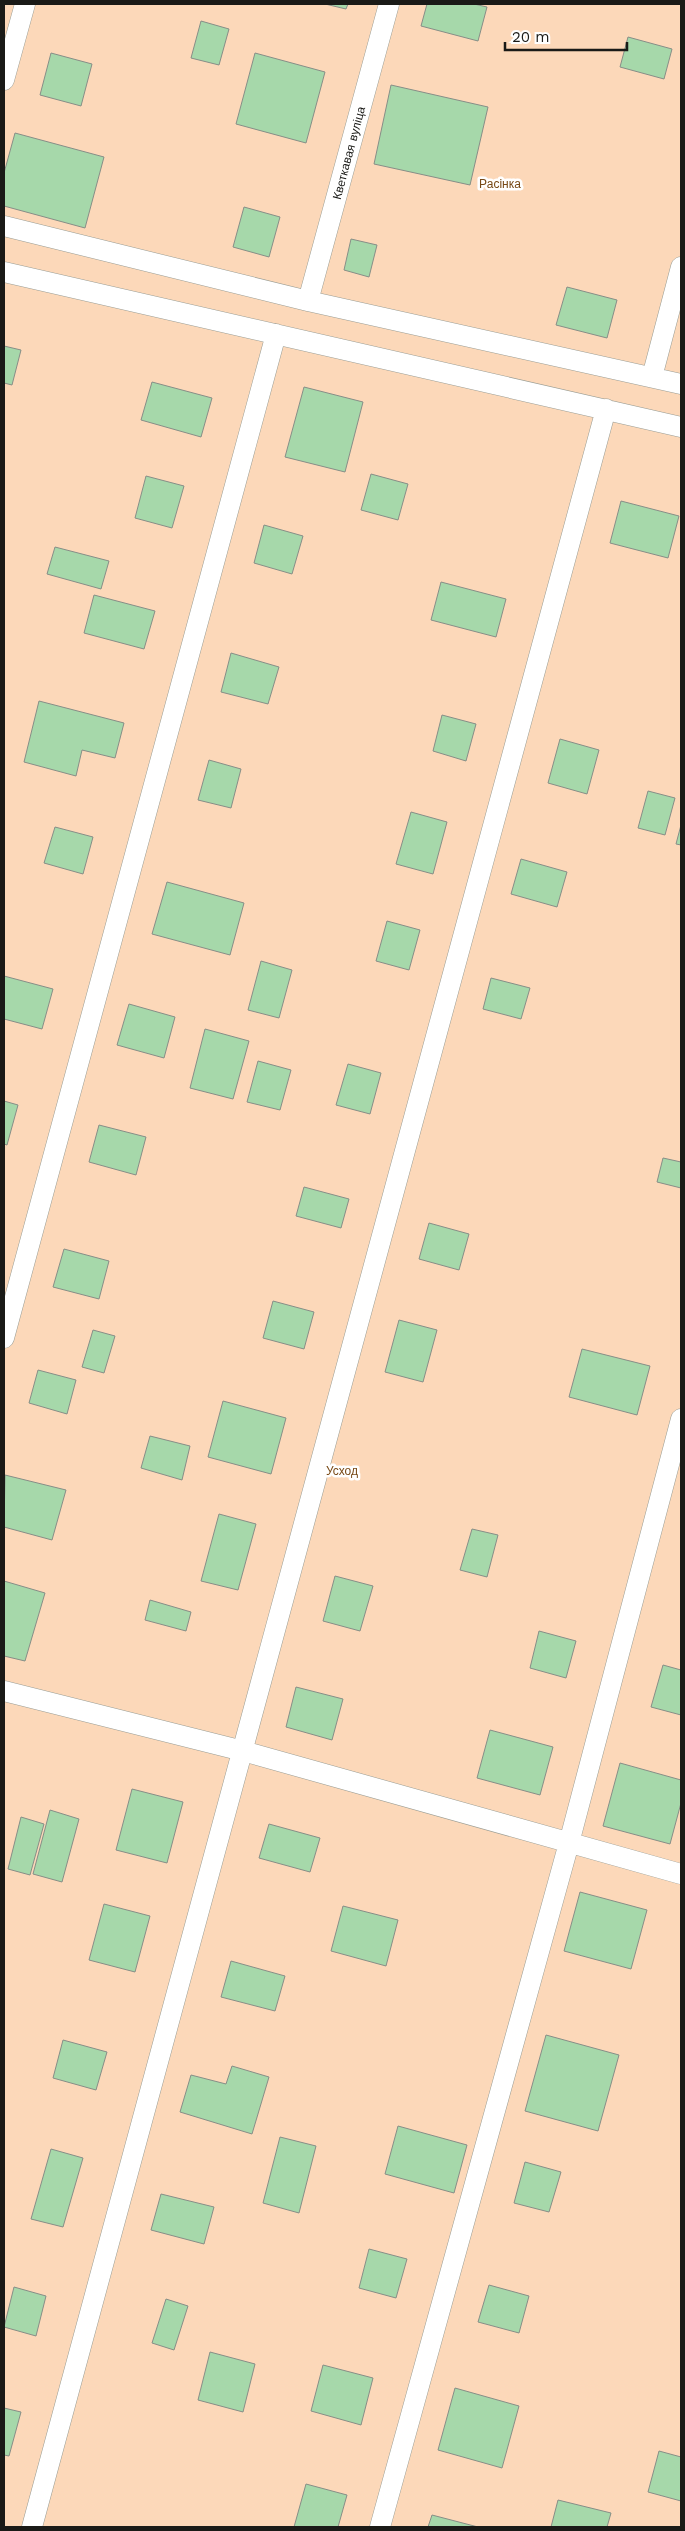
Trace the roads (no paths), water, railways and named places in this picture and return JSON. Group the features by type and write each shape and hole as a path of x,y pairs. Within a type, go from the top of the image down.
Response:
{"lane":[{"path":"4,80 25,4"},
{"name":"Кветкавая вуліца","path":"308,301 389,4"},
{"path":"4,226 308,301 681,384"},
{"path":"652,377 681,267"},
{"path":"4,272 681,427"},
{"path":"4,1338 276,334"},
{"path":"32,2527 606,409"},
{"path":"380,2527 568,1843 681,1419"},
{"path":"4,1691 243,1751 681,1874"}],"park label":[{"name":"Расінка","path":"500,184"},
{"name":"Усход","path":"342,1471"}]}
